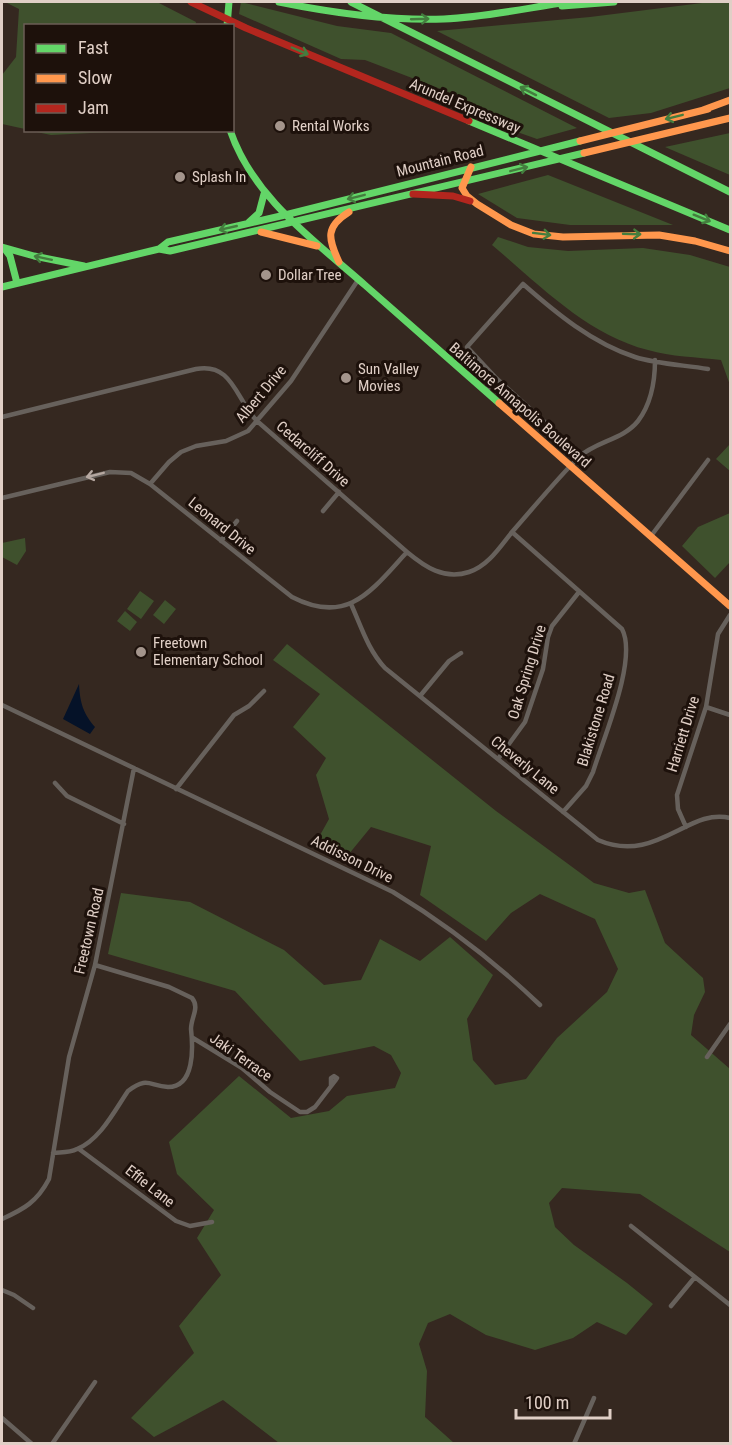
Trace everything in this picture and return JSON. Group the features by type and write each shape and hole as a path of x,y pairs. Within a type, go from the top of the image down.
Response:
{"main road":[{"name":"Arundel Expressway","path":"191,2 246,28 730,230"},
{"path":"228,24 229,2"},
{"path":"279,2 338,13 410,19 465,17 568,2"},
{"path":"351,2 730,192"},
{"path":"530,8 614,2"},
{"name":"Mountain Road","path":"159,249 168,242 285,215 730,102"},
{"name":"Mountain Road","path":"2,287 159,249 170,251 357,208 730,118"},
{"name":"Baltimore Annapolis Boulevard","path":"231,132 236,149 264,194 285,215 730,606"},
{"path":"471,167 462,183 464,192 475,203 507,223 536,234 574,237 627,234 661,236 699,241 730,251"},
{"path":"248,224 259,213 264,194"},
{"path":"413,194 453,196 475,203"},
{"path":"340,264 331,244 330,228 337,218 357,208"},
{"path":"256,231 322,248"},
{"path":"2,247 34,256 75,262 85,267"},
{"path":"2,247 10,256 17,283"}],"street":[{"name":"Albert Drive","path":"150,484 181,452 196,446 237,437 248,431 291,381 358,280"},
{"path":"655,360 652,390 648,404 638,421 625,433 581,454 496,378 467,347 523,284 546,305 591,337 636,358 655,360 708,369"},
{"name":"Cedarcliff Drive","path":"2,417 205,367 222,372 228,377 257,421 407,552 437,572 454,575 481,567 581,454"},
{"path":"485,392 496,378"},
{"path":"651,537 708,459"},
{"name":"Leonard Drive","path":"2,498 110,472 131,473 150,484 292,597 303,603 326,608 351,604 363,597 407,552"},
{"path":"322,512 339,492"},
{"path":"220,541 237,521"},
{"name":"Blakistone Road","path":"512,532 622,629 627,646 621,683 592,772 586,786 563,812"},
{"name":"Oak Spring Drive","path":"498,759 525,722 543,669 552,626 579,592"},
{"name":"Cheverly Lane","path":"351,604 376,659 384,668 598,840 621,847 645,845 708,819 730,818"},
{"name":"Harriett Drive","path":"686,827 678,809 677,795 706,707 718,634 730,615"},
{"path":"420,696 449,661 461,653"},
{"path":"176,789 234,715 249,706 264,691"},
{"path":"2,705 134,768"},
{"path":"706,707 730,715"},
{"name":"Addisson Drive","path":"134,768 393,892 424,910 506,972 540,1005"},
{"name":"Freetown Road","path":"2,1219 39,1197 49,1179 69,1058 95,965 134,768"},
{"path":"55,783 67,796 124,824"},
{"name":"Jaki Terrace","path":"95,965 188,995 196,1003 191,1026 193,1038 242,1068 270,1092 300,1112 307,1112 315,1107 331,1085"},
{"path":"706,1057 730,1024"},
{"path":"53,1153 79,1149 100,1130 128,1091 134,1087 145,1082 169,1087 179,1084 190,1066 193,1038"},
{"name":"Effie Lane","path":"79,1149 176,1221 190,1226 212,1222"},
{"path":"631,1226 730,1305"},
{"path":"671,1306 695,1277"},
{"path":"2,1290 33,1308"},
{"path":"52,1443 95,1382"},
{"path":"574,1443 594,1398"},
{"path":"2,1418 32,1443"}],"green space":[{"path":"5,2 157,2 196,22 196,24 24,24 24,129 2,124 2,75 16,57 19,9"},
{"path":"241,2 337,26 391,33 577,128 537,139 483,120 459,96 365,60 341,59 239,14"},
{"path":"710,2 730,2 730,88 651,113 609,118 437,31 590,17"},
{"path":"37,132 110,132 51,135"},
{"path":"730,133 730,175 665,147"},
{"path":"548,175 673,225 570,225 517,218 478,194"},
{"path":"498,237 528,247 568,251 643,248 690,255 730,267 730,385 721,360 648,350 625,343 584,320 546,292 492,245"},
{"path":"730,444 730,471 716,459"},
{"path":"730,513 730,562 715,578 682,546 698,527"},
{"path":"25,538 26,551 17,565 2,557 2,543"},
{"path":"140,591 154,601 141,619 127,609"},
{"path":"165,600 176,609 164,624 153,615"},
{"path":"125,611 137,622 130,631 117,621"},
{"path":"287,644 496,811 594,883 629,893 645,890 665,943 703,978 705,992 694,1015 691,1035 730,1069 730,1252 640,1194 562,1188 549,1203 555,1227 574,1245 653,1304 626,1335 597,1322 573,1338 535,1350 486,1335 450,1314 428,1323 419,1344 427,1371 425,1417 454,1443 279,1443 223,1400 154,1437 131,1418 194,1353 179,1326 221,1275 197,1238 214,1210 177,1174 169,1142 239,1076 291,1118 329,1111 347,1096 395,1088 401,1073 391,1055 374,1046 300,1061 235,991 108,954 121,893 190,902 284,950 324,985 361,980 380,939 420,961 450,937 493,975 467,1019 473,1060 495,1085 526,1079 557,1038 607,992 618,969 595,919 540,894 511,913 486,941 420,895 431,846 371,827 344,860 314,846 329,819 316,775 326,758 293,727 320,694 273,660"}],"water":[{"path":"79,684 83,707 95,727 90,734 63,719"}],"traffic: fast":[{"path":"227,24 229,2"},
{"path":"279,2 320,10 403,19 475,16 568,2"},
{"path":"351,2 730,192"},
{"path":"562,6 614,2"},
{"path":"469,121 730,230"},
{"path":"231,132 240,154 254,177 287,216 499,403"},
{"path":"159,249 168,242 580,141"},
{"path":"2,287 159,249 170,251 584,153"},
{"path":"249,222 259,213 264,194"},
{"path":"2,247 84,266"},
{"path":"4,248 10,256 17,283"}],"traffic: slow":[{"path":"703,110 730,100"},
{"path":"580,141 708,109"},
{"path":"584,153 730,118"},
{"path":"471,167 462,188 467,196 511,225 534,234 563,237 659,235 695,241 730,251"},
{"path":"339,262 331,240 332,228 341,217 349,212"},
{"path":"261,232 317,246"},
{"path":"499,403 730,606"}],"traffic: jam":[{"path":"191,2 246,28 469,121"},
{"path":"413,194 453,196 470,201"}],"place":[{"name":"Rental Works","path":"280,126"},
{"name":"Splash In","path":"180,177"},
{"name":"Dollar Tree","path":"266,275"},
{"name":"Sun Valley Movies","path":"346,378"},
{"name":"Freetown Elementary School","path":"141,652"}]}
